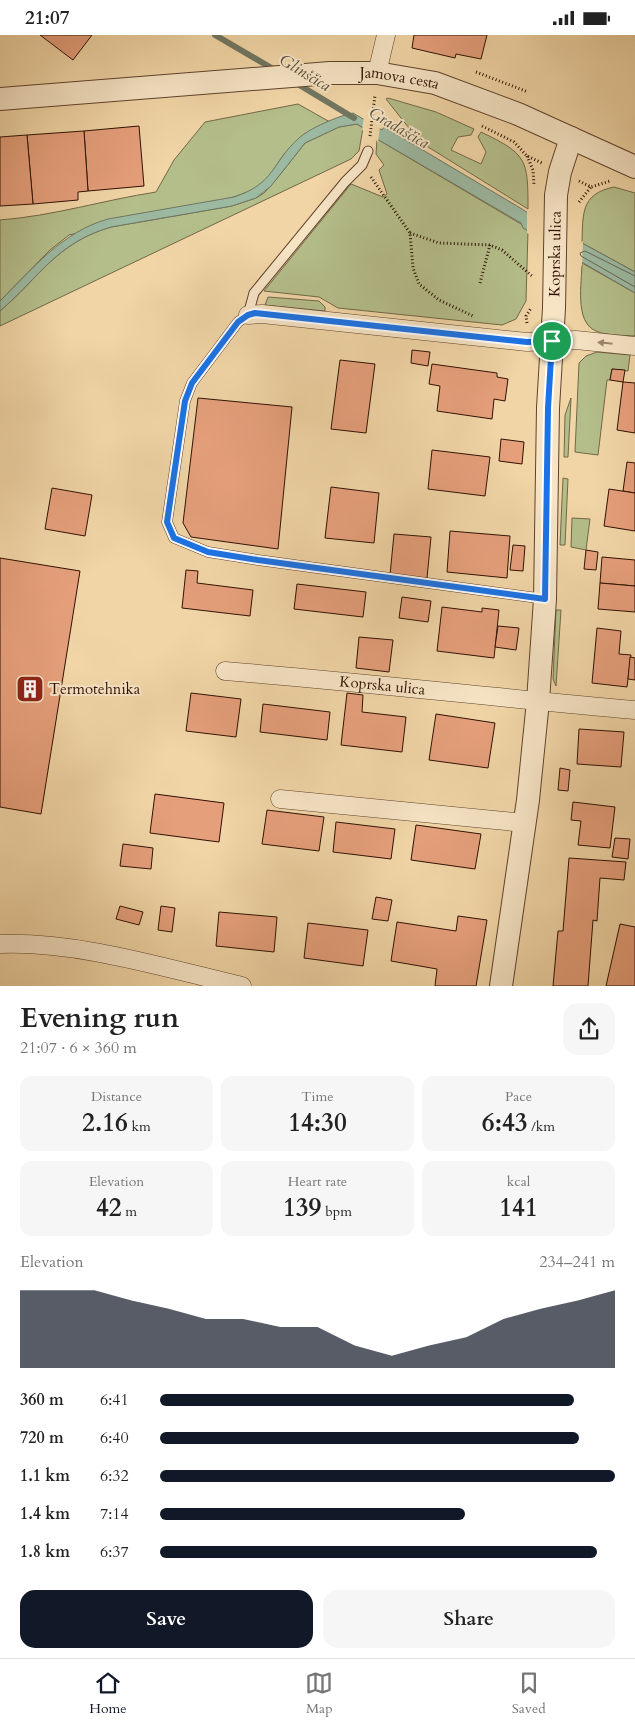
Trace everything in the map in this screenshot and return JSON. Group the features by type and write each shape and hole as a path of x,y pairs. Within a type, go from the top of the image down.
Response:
{"street":[{"path":"378,73 386,35"},
{"name":"Jamova cesta","path":"0,99 330,73 378,73 435,83 493,104 635,167"},
{"name":"Koprska ulica","path":"501,985 525,823 538,701 545,599 548,408 552,341 544,277 560,172 572,138"},
{"path":"248,315 262,313 527,342 576,340 635,346"},
{"name":"Koprska ulica","path":"225,671 356,681 538,701"},
{"path":"538,701 635,710"},
{"path":"280,799 525,823"},
{"path":"0,944 46,945 89,951 215,983 242,985"}],"lane":[{"path":"368,151 362,165 345,182 254,293 248,315 238,322 192,383 185,401 167,522 174,538 208,552 545,599"}],"path":[{"path":"368,151 375,96"},
{"path":"480,125 518,145 527,156 533,170 534,182"},
{"path":"508,139 509,134"},
{"path":"527,156 534,160"},
{"path":"362,165 410,233 413,268 419,284 439,300 464,311 478,321"},
{"path":"587,185 591,187 600,183 615,181"},
{"name":"Koprska ulica","path":"578,207 582,197 591,187"},
{"path":"410,233 439,243 490,245 502,250 544,277"},
{"path":"480,283 490,245"}],"shaded area":[{"path":"386,99 436,112 474,129 471,135 458,137 451,150 481,164 486,152 478,137 481,132 508,146 522,160 525,168 528,209 420,142"},
{"path":"298,104 330,122 306,133 284,154 266,181 255,189 234,197 69,235 50,250 0,301 0,220 39,215 156,192 174,160 205,122"},
{"path":"357,124 363,128 359,151 351,159 0,326 0,311 50,262 76,242 111,227 232,206 256,198 264,193 305,143 339,127"},
{"path":"377,139 521,224 528,231 526,301 516,319 502,325 338,308 319,297 264,291 351,184 383,197 387,194 379,170 384,165 376,154"},
{"path":"614,187 635,193 635,272 582,243 584,215 589,200 603,190"},
{"path":"582,263 635,293 635,336 605,334 589,326 582,311"},
{"path":"268,297 319,301 325,307 325,311 265,305"},
{"path":"597,352 630,355 628,371 612,369 610,380 607,380 598,455 575,452 579,363 586,356"},
{"path":"571,398 568,457 564,457 565,415"},
{"path":"563,478 568,479 565,545 560,545"},
{"path":"572,518 590,519 586,550 571,547"},
{"path":"556,610 561,610 556,686 553,679"}],"water":[{"name":"Gradaščica","path":"353,113 382,130 384,127 522,209 580,247 582,243 635,272 635,293 523,228 521,223 377,139 378,137 357,124 339,127 305,143 271,186 256,198 232,206 111,227 76,242 50,262 0,311 0,301 49,253 76,233 108,219 234,197 248,191 266,179 290,147 304,134 324,123"}],"pier":[{"path":"364,116 380,126 378,143 375,138 362,130"},
{"path":"527,210 579,244 583,241 582,266 527,233"}],"building":[{"path":"40,35 92,35 73,60"},
{"path":"414,35 487,35 481,59 456,54 455,58 412,48"},
{"path":"139,126 144,186 88,191 84,131"},
{"path":"84,131 88,191 78,192 78,200 33,204 27,135"},
{"path":"27,135 33,204 0,206 0,137"},
{"path":"412,350 430,352 428,366 411,363"},
{"path":"340,360 375,364 366,433 331,429"},
{"path":"432,364 497,373 497,377 508,379 505,401 494,399 492,419 437,411 440,386 429,384"},
{"path":"612,369 625,370 623,382 610,380"},
{"path":"623,382 635,383 635,433 617,430"},
{"path":"198,398 292,407 278,549 191,537 183,523"},
{"path":"501,439 524,442 522,464 499,461"},
{"path":"432,450 490,457 485,496 428,489"},
{"path":"627,462 635,463 635,493 623,491"},
{"path":"331,487 379,493 374,543 325,538"},
{"path":"52,488 92,495 85,536 45,529"},
{"path":"609,489 635,493 635,531 604,526"},
{"path":"450,531 510,536 507,578 447,572"},
{"path":"394,534 431,537 427,578 390,575"},
{"path":"513,545 525,546 523,571 510,570"},
{"path":"586,550 598,552 596,570 584,569"},
{"path":"602,557 635,560 635,586 600,583"},
{"name":"Termotehnika","path":"0,558 80,571 41,814 0,807"},
{"path":"186,570 198,571 197,583 253,590 250,616 182,608"},
{"path":"600,583 635,586 635,612 598,609"},
{"path":"297,584 366,592 363,617 294,609"},
{"path":"402,597 431,601 428,622 399,618"},
{"path":"442,607 482,612 482,608 499,610 494,658 437,651"},
{"path":"498,626 519,628 516,650 495,647"},
{"path":"597,628 621,631 619,654 631,655 627,687 592,683"},
{"path":"359,637 393,640 389,672 356,668"},
{"path":"630,657 635,658 635,680 628,679"},
{"path":"191,693 241,699 236,737 186,731"},
{"path":"347,693 363,695 362,712 406,717 402,752 341,745"},
{"path":"263,704 330,712 327,740 260,732"},
{"path":"436,714 495,723 488,768 429,760"},
{"path":"579,729 624,732 621,767 577,764"},
{"path":"560,768 570,770 568,791 558,790"},
{"path":"155,794 224,803 219,842 150,833"},
{"path":"573,802 615,807 610,848 578,845 581,821 571,820"},
{"path":"267,810 324,817 319,851 262,844"},
{"path":"336,822 395,829 391,859 333,852"},
{"path":"416,825 481,834 475,869 411,860"},
{"path":"615,838 630,839 628,859 612,857"},
{"path":"123,844 153,848 151,869 120,866"},
{"path":"569,858 626,862 624,880 600,878 597,921 593,920 588,986 553,986 558,931 563,931"},
{"path":"376,897 392,900 388,921 372,919"},
{"path":"120,906 143,912 139,925 116,919"},
{"path":"161,906 175,908 172,932 158,930"},
{"path":"219,912 277,917 274,952 216,946"},
{"path":"458,916 487,920 476,986 435,986 437,969 391,961 397,922 456,931"},
{"path":"308,923 368,930 363,966 304,958"},
{"path":"620,924 635,927 635,986 606,986"}],"waterway":[{"name":"Glinščica","path":"215,35 275,70"},
{"name":"Glinščica","path":"296,83 354,118"}],"place":[{"name":"Termotehnika","path":"30,689"}],"route":[{"path":"255,313 262,313 527,342 552,341 548,408 545,599 383,579 208,552 189,546 174,538 167,522 185,401 192,383 242,318 255,313"}]}
